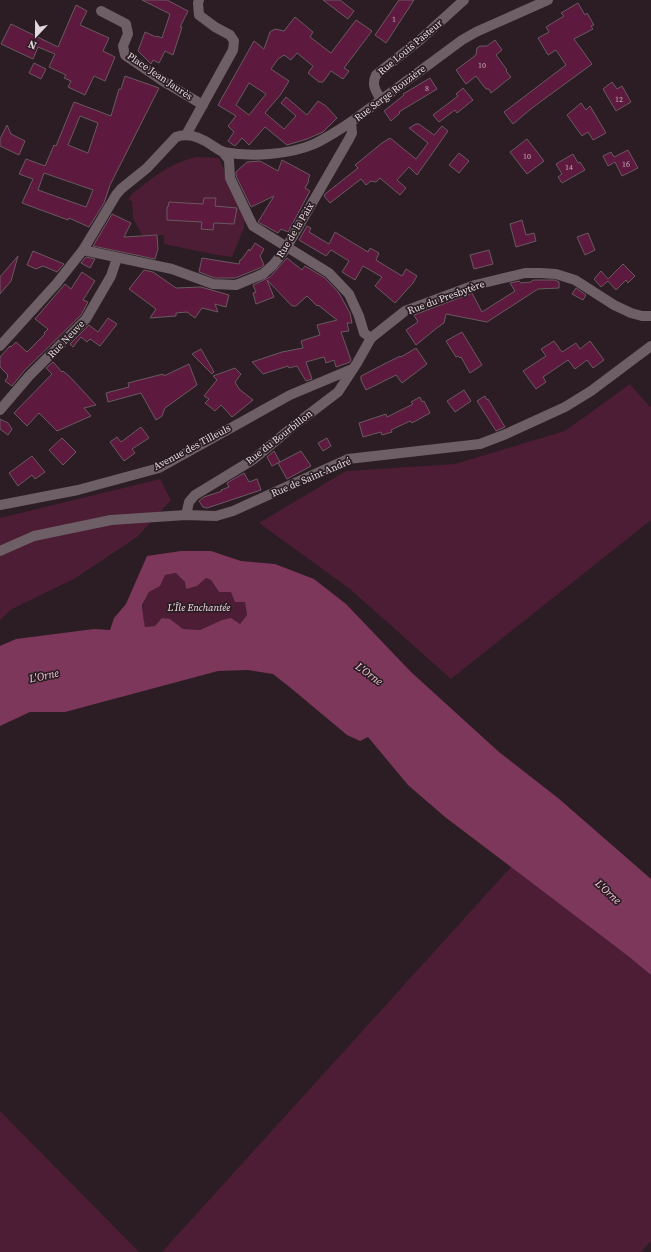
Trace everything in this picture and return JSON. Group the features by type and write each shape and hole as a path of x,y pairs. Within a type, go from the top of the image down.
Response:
{"street":[{"name":"Place Jean Jaurès","path":"186,135 233,50 234,41 230,35 199,15 199,0"},
{"name":"Rue Serge Rouzière","path":"222,151 253,154 290,151 318,142 351,122 462,40 476,32 548,0"},
{"name":"Rue Louis Pasteur","path":"381,100 374,86 376,75 421,39 461,1"},
{"name":"Place Jean Jaurès","path":"101,11 126,24 128,34 123,46 125,55 166,83 203,105"},
{"name":"Rue de la Paix","path":"82,250 172,269 213,284 236,285 263,274 273,265 286,247 349,139 352,133 351,122"},
{"path":"0,346 57,283 82,250 112,200 121,189 147,168 171,141 186,135 195,136 222,151 228,160 230,178 253,226 329,273 349,294 359,316 364,333 371,338"},
{"name":"Rue Neuve","path":"0,410 29,376 86,319 111,276 117,258"},
{"name":"Rue du Presbytère","path":"352,370 371,338 405,311 474,285 525,273 566,276 575,280 614,305 642,316 651,316"},
{"name":"Rue de Saint-André","path":"0,551 34,536 111,520 186,515 216,516 233,511 348,459 480,444 506,434 565,407 592,391 651,346"},
{"name":"Avenue des Tilleuls","path":"0,505 78,490 158,468 290,395 352,370"},
{"name":"Rue du Bourbillon","path":"186,515 189,502 195,495 254,459 338,392 352,370"}],"green space":[{"path":"196,157 219,158 245,219 244,228 232,257 164,244 164,235 142,235 133,218 132,201 128,200 131,195 153,177 177,164"},
{"path":"630,384 650,407 651,406 651,520 451,679 350,589 259,523 346,471 455,464 565,431"},
{"path":"160,479 171,500 137,537 74,579 12,609 0,620 0,518"},
{"name":"L'Île Enchantée","path":"176,573 185,582 197,586 206,578 211,580 219,592 231,591 245,602 247,615 240,624 222,620 200,630 183,629 170,619 155,626 145,627 143,603 147,595 160,583 165,575"},
{"path":"511,867 651,975 651,1241 641,1252 162,1252"},
{"path":"0,1111 139,1252 0,1252"}],"water":[{"name":"L'Orne","path":"181,551 211,551 241,561 275,564 314,579 346,604 411,672 499,752 558,798 651,879 651,975 445,817 408,785 368,737 360,741 347,735 273,674 248,670 218,671 65,712 30,712 0,726 0,646 16,639 94,629 110,630 114,618 126,604 147,556","holes":["176,573 185,582 186,589 197,586 206,578 211,580 219,592 231,592 235,602 245,602 247,615 240,624 231,618 222,620 200,630 183,629 170,619 162,618 155,626 145,627 142,605 149,592 160,586 165,575"]}],"building":[{"path":"142,0 167,0 188,11 180,27 182,27 173,55 165,51 159,63 153,60 151,64 138,51 145,32 162,38 170,14"},
{"path":"323,0 340,0 354,11 348,19"},
{"path":"399,0 414,0 386,43 375,35"},
{"path":"578,3 585,15 587,13 594,25 591,26 593,29 574,39 592,64 532,108 513,124 504,112 566,65 556,50 548,55 538,38 549,32 546,27 564,16 561,13"},
{"path":"76,5 87,11 80,25 109,38 103,51 115,57 105,81 94,76 85,95 68,87 71,81 64,78 66,75 49,67 55,54 38,47 33,59 1,44 11,24 58,47"},
{"path":"295,17 313,32 310,37 331,53 356,20 372,31 344,68 349,71 343,79 331,71 323,82 319,82 308,73 313,66 297,53 291,60 284,55 278,59 271,69 289,81 281,94 265,113 284,129 296,116 281,103 286,97 307,115 318,101 326,106 337,118 323,132 287,145 265,127 249,145 242,138 235,146 228,141 234,132 228,126 236,116 218,105 254,41 264,49 270,32 275,29 284,31","holes":["249,83 266,94 249,115 236,105"]},
{"path":"495,40 502,50 496,55 511,77 491,93 476,76 466,84 456,70 476,55 477,48 480,46 487,46"},
{"path":"34,63 46,69 41,79 29,73"},
{"path":"125,76 159,88 110,185 104,203 89,227 69,218 68,220 22,203 33,179 19,174 26,159 45,166 54,145 56,146 74,102 111,116 119,89 121,89","holes":["80,116 98,123 88,153 68,145","44,173 93,190 86,207 38,190"]},
{"path":"430,78 437,89 399,112 400,113 391,121 384,111 404,95 403,94"},
{"path":"612,82 617,89 622,86 631,102 616,111 603,89"},
{"path":"463,88 473,100 457,113 455,110 439,122 433,115 458,96 456,94"},
{"path":"581,103 586,110 590,106 606,133 593,140 588,132 582,136 567,115"},
{"path":"419,124 434,135 442,126 448,131 417,175 409,167 397,180 406,188 400,195 380,178 376,182 371,181 366,185 361,179 330,203 324,196 358,168 355,165 390,138 416,159 428,143 409,128"},
{"path":"7,125 11,134 25,141 19,155 0,146 0,139"},
{"path":"527,139 544,161 527,174 510,152"},
{"path":"628,150 638,168 622,176 615,162 608,166 603,156 611,152 614,157"},
{"path":"459,153 469,161 459,173 449,165"},
{"path":"573,154 578,163 580,162 585,170 562,183 558,177 562,174 556,164"},
{"path":"282,160 310,175 309,181 305,188 310,191 288,232 281,229 278,233 258,222 274,196 251,207 236,176 236,172 247,162 260,161 278,171"},
{"path":"204,198 216,198 215,206 237,208 234,224 214,223 213,230 201,229 202,222 167,220 167,207 169,202 203,204"},
{"path":"112,214 131,223 124,237 157,235 158,249 155,259 93,246"},
{"path":"522,220 526,235 534,233 536,241 516,247 510,224"},
{"path":"307,226 311,228 309,232 329,244 335,232 368,252 370,248 379,253 376,260 402,276 406,269 417,276 413,283 395,303 375,286 382,277 363,266 355,280 342,272 349,261 331,250 326,256 299,240"},
{"path":"588,233 595,250 585,255 577,237"},
{"path":"255,243 264,249 260,256 264,265 260,268 235,278 215,278 199,272 202,258 239,264 240,260 249,249 250,251"},
{"path":"489,250 493,264 474,269 470,255"},
{"path":"33,251 64,264 57,272 43,266 36,269 27,265"},
{"path":"18,256 11,281 0,294 0,277"},
{"path":"86,257 95,259 90,268 81,263"},
{"path":"287,258 302,270 305,266 325,278 339,293 350,313 352,323 347,323 349,331 341,332 351,360 350,362 336,367 334,360 326,363 324,357 306,362 312,379 306,381 297,366 289,368 288,366 263,374 252,362 282,352 303,348 301,341 320,335 317,325 337,320 318,305 317,306 307,296 296,306 292,306 267,280 274,297 256,304 253,293 256,292 253,285 270,277"},
{"path":"623,264 635,276 628,283 626,280 616,290 608,281 601,287 594,279 601,271 608,279"},
{"path":"144,270 153,272 176,288 201,287 229,295 226,307 215,304 218,312 202,308 195,318 187,312 176,313 176,316 150,318 156,309 129,289"},
{"path":"82,272 95,281 83,300 88,302 81,315 24,371 12,386 5,381 8,375 0,367 0,357 16,342 27,352 45,334 44,333 48,329 35,319 65,284 71,289"},
{"path":"533,280 555,280 559,282 559,288 538,289 487,322 446,314 444,323 416,345 406,330 418,322 414,315 472,293 482,312 515,291 510,283 519,281 521,283 531,282"},
{"path":"576,288 586,295 583,300 572,294"},
{"path":"108,318 117,324 100,346 90,339 87,342 81,337 73,347 70,344 89,325 98,332"},
{"path":"462,332 482,365 470,373 461,357 456,357 446,341"},
{"path":"554,341 562,352 576,343 580,349 590,341 604,360 593,368 587,360 575,369 568,360 543,377 546,382 536,389 523,371 546,356 541,349"},
{"path":"416,348 427,364 402,383 396,375 366,390 361,380 361,376 400,356 401,357"},
{"path":"201,349 214,372 212,374 192,354"},
{"path":"53,362 62,372 63,371 70,377 96,405 84,408 91,416 57,431 39,413 27,426 14,413 52,374 46,368"},
{"path":"189,364 197,385 165,408 162,416 156,420 141,393 108,402 106,393 129,387 128,383 163,374 164,376"},
{"path":"235,368 241,374 235,382 239,389 253,400 232,417 221,405 215,411 205,403 209,399 204,396 217,380 213,376"},
{"path":"464,390 471,401 455,412 447,401"},
{"path":"485,396 505,427 496,431 477,401"},
{"path":"420,397 422,402 424,401 430,413 412,423 410,421 391,430 392,432 382,435 381,432 363,437 359,423 386,414 387,417 413,404 411,402"},
{"path":"0,419 8,423 12,429 8,435 0,429"},
{"path":"141,427 149,438 132,449 135,453 124,461 110,442 117,437 121,442"},
{"path":"62,438 76,452 63,465 49,450"},
{"path":"327,438 331,446 323,451 318,443"},
{"path":"274,451 280,462 272,466 267,457"},
{"path":"301,451 311,466 287,479 278,463"},
{"path":"32,456 45,472 35,479 32,475 18,486 9,473"},
{"path":"244,473 249,482 257,479 261,490 207,508 203,507 199,501 204,497 229,487 227,483"}]}
